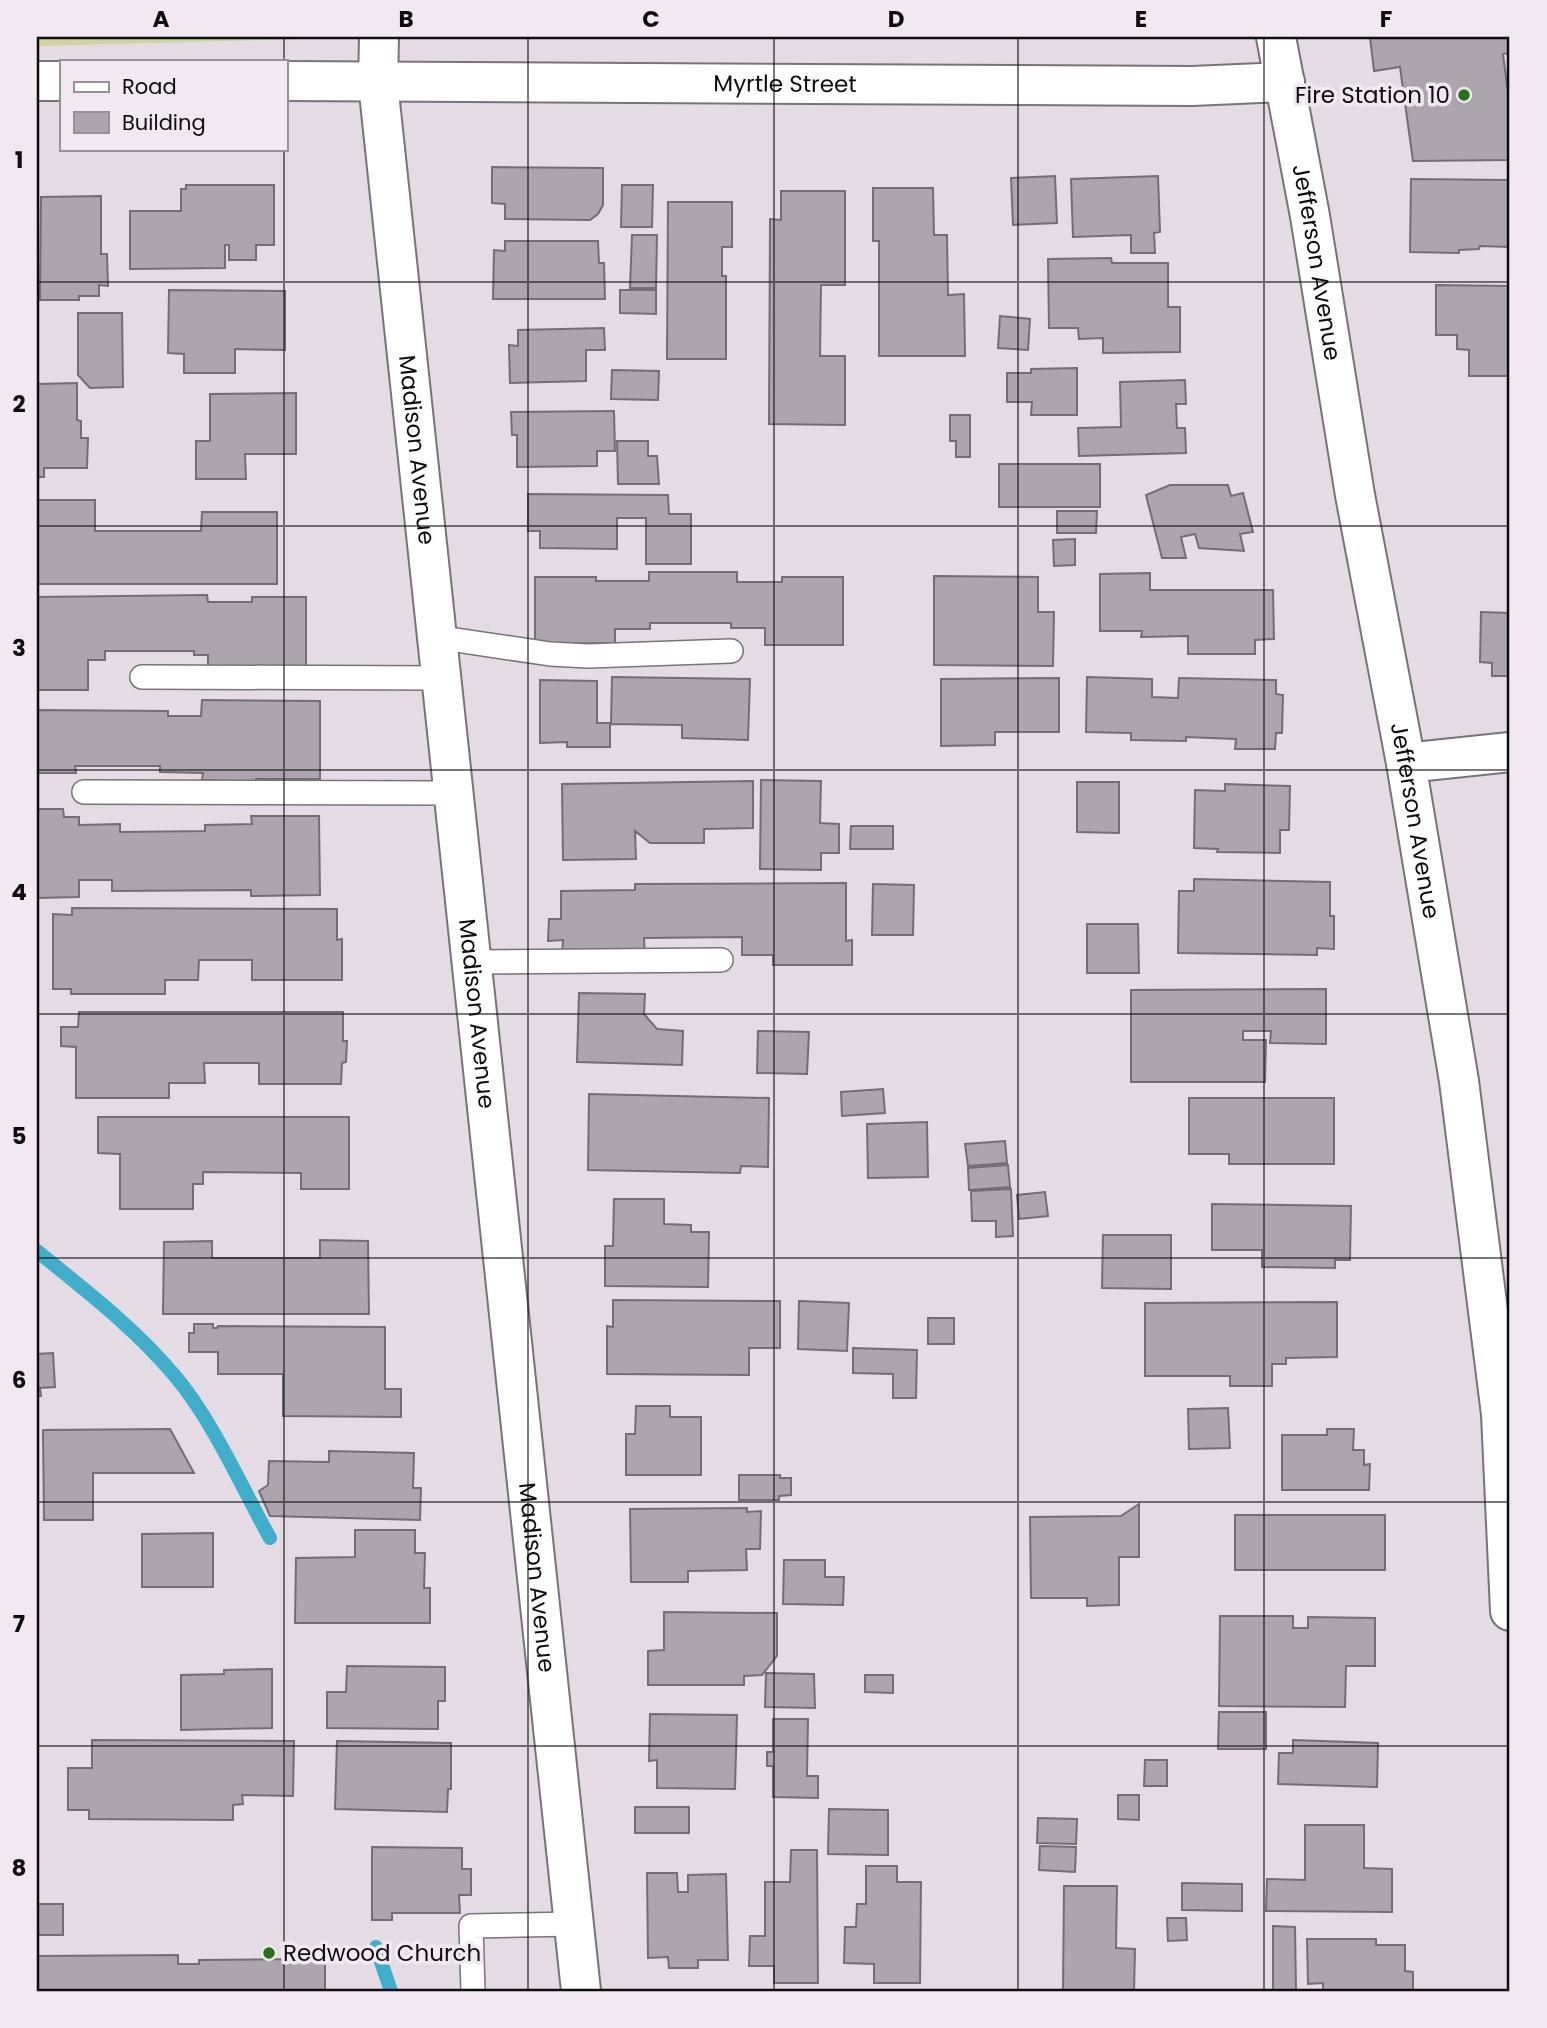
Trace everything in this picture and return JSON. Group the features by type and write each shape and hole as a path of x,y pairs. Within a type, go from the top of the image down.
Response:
{"street":[{"name":"Madison Avenue","path":"379,37 378,83 581,1991"},
{"name":"Jefferson Avenue","path":"1276,37 1310,216 1355,495 1406,763 1460,1081 1506,1414 1510,1611"},
{"path":"37,81 60,81"},
{"name":"Myrtle Street","path":"287,82 1192,86 1285,82"},
{"path":"1406,763 1510,752"}],"lane":[{"path":"436,637 550,654 588,656 731,651"},
{"path":"142,677 441,678"},
{"path":"84,792 453,793"},
{"path":"471,962 720,960"},
{"path":"473,1991 471,1926 574,1924"}],"green space":[{"path":"37,37 339,37 339,38 37,46"}],"building":[{"path":"1370,37 1510,37 1510,53 1503,54 1510,108 1510,160 1413,161 1400,67 1374,71"},
{"path":"492,167 603,168 603,205 598,214 590,220 505,219 505,204 492,203"},
{"path":"1055,176 1057,223 1013,225 1011,178"},
{"path":"1158,176 1160,232 1154,233 1155,253 1131,253 1131,235 1073,237 1071,179"},
{"path":"1411,179 1510,180 1510,247 1480,246 1479,249 1459,250 1459,253 1410,252"},
{"path":"186,185 274,185 274,245 256,245 256,260 229,260 229,245 225,245 225,268 130,269 130,211 181,211 181,189 186,189"},
{"path":"622,185 653,185 652,227 621,227"},
{"path":"873,188 933,188 934,235 947,235 948,295 964,294 965,356 879,356 879,241 873,241"},
{"path":"781,191 845,191 845,285 821,285 820,356 845,356 845,425 769,424 770,219 781,220"},
{"path":"101,196 101,254 107,254 108,286 99,285 99,296 79,296 79,300 40,300 41,197"},
{"path":"668,202 732,202 732,247 722,247 722,276 726,276 726,359 667,359"},
{"path":"632,235 657,235 656,288 630,288"},
{"path":"505,241 598,241 599,263 604,263 605,299 493,299 494,250 505,251"},
{"path":"1111,258 1112,263 1168,263 1168,307 1180,307 1180,352 1103,353 1103,338 1079,339 1078,328 1049,328 1048,259"},
{"path":"1436,285 1510,286 1510,376 1469,376 1469,350 1457,349 1457,335 1436,335"},
{"path":"169,290 285,291 285,350 235,349 235,373 184,373 184,354 168,353"},
{"path":"620,290 656,290 656,314 620,313"},
{"path":"78,313 122,313 123,387 90,388 78,375"},
{"path":"1000,316 1030,319 1028,350 998,348"},
{"path":"604,328 605,350 586,350 586,381 510,383 509,345 518,346 518,330"},
{"path":"1077,368 1077,415 1031,415 1032,402 1007,402 1007,373 1031,373 1031,369"},
{"path":"612,370 659,371 658,400 611,399"},
{"path":"1185,380 1186,404 1176,404 1177,428 1185,428 1186,453 1079,456 1078,428 1121,427 1120,382"},
{"path":"77,383 77,420 81,421 81,438 88,438 87,468 44,468 44,477 37,477 37,384"},
{"path":"296,393 296,454 245,454 246,479 196,479 196,441 210,441 210,394"},
{"path":"614,411 615,451 597,451 597,466 517,467 517,435 512,435 511,412"},
{"path":"950,415 970,415 970,457 956,457 956,441 950,441"},
{"path":"617,441 648,441 648,456 657,456 659,484 618,484"},
{"path":"999,464 1100,464 1100,507 999,507"},
{"path":"1170,485 1228,485 1231,496 1243,493 1253,532 1240,534 1244,551 1199,548 1195,534 1181,537 1186,558 1162,558 1146,495"},
{"path":"528,494 668,495 669,514 691,514 691,564 646,564 646,518 617,518 617,549 540,548 540,531 528,531"},
{"path":"37,500 95,500 95,531 201,531 202,512 277,512 277,584 37,584"},
{"path":"1057,511 1097,511 1096,533 1057,533"},
{"path":"1075,539 1075,565 1054,566 1053,540"},
{"path":"649,572 737,572 737,582 782,582 782,577 843,577 843,645 765,645 765,628 731,628 731,623 650,623 650,629 615,629 615,643 535,644 535,577 596,577 596,581 649,581"},
{"path":"1150,573 1150,590 1273,590 1274,639 1255,640 1255,654 1188,654 1188,636 1141,637 1142,631 1100,631 1100,574"},
{"path":"934,576 1038,577 1038,612 1054,612 1053,666 934,665"},
{"path":"207,595 208,602 252,602 252,597 306,597 306,670 208,671 208,655 194,655 194,651 105,651 105,660 88,660 88,690 37,690 37,597"},
{"path":"1481,612 1510,613 1510,676 1492,676 1492,663 1480,662"},
{"path":"612,677 750,679 748,740 682,738 682,725 611,724"},
{"path":"1087,677 1152,679 1152,697 1178,698 1179,678 1276,680 1276,694 1283,695 1282,733 1276,733 1275,749 1235,749 1236,739 1186,737 1186,741 1131,740 1131,733 1086,732"},
{"path":"1059,678 1059,732 995,732 995,745 941,746 941,679"},
{"path":"540,680 597,681 597,723 610,723 610,747 567,747 567,742 540,743"},
{"path":"202,700 320,701 320,779 256,779 256,786 215,786 215,780 202,780 203,773 160,772 160,766 75,766 76,773 37,773 37,710 168,711 168,716 201,716"},
{"path":"761,780 821,781 820,823 839,824 839,853 821,853 821,870 760,869"},
{"path":"753,781 753,828 704,829 704,843 650,843 635,831 636,859 563,860 562,784"},
{"path":"1077,782 1119,782 1119,833 1077,832"},
{"path":"1225,784 1290,786 1289,830 1280,830 1280,853 1217,852 1218,849 1194,848 1195,790 1225,791"},
{"path":"37,809 63,809 64,817 79,817 79,825 120,824 120,832 205,831 205,825 252,824 251,816 319,816 320,895 251,896 251,890 112,891 112,880 79,880 79,897 37,898"},
{"path":"851,826 893,826 893,849 850,849"},
{"path":"1194,879 1330,882 1334,949 1317,948 1317,955 1178,953 1179,891 1194,891"},
{"path":"846,883 846,941 852,940 852,965 773,965 773,955 742,955 742,937 644,938 645,956 562,957 563,940 548,941 549,919 561,919 561,891 635,890 635,884"},
{"path":"873,884 914,885 913,935 872,935"},
{"path":"72,908 337,909 337,940 342,939 342,980 252,980 252,960 199,960 198,980 165,980 165,994 71,994 71,989 53,989 53,914 72,915"},
{"path":"1087,924 1138,924 1139,973 1087,973"},
{"path":"1326,989 1326,1044 1270,1043 1271,1031 1243,1031 1243,1040 1266,1040 1265,1082 1131,1082 1131,990"},
{"path":"579,993 645,994 644,1014 657,1029 683,1031 682,1065 577,1062"},
{"path":"79,1012 343,1012 343,1041 347,1041 341,1084 259,1084 259,1063 204,1063 205,1083 169,1083 169,1098 76,1098 76,1047 61,1046 61,1027 78,1027"},
{"path":"758,1031 809,1032 807,1074 757,1073"},
{"path":"883,1089 885,1113 842,1116 841,1092"},
{"path":"589,1094 769,1098 768,1167 741,1166 740,1173 588,1170"},
{"path":"1189,1098 1334,1098 1334,1164 1229,1164 1229,1154 1189,1154"},
{"path":"98,1117 349,1117 349,1189 301,1189 301,1173 203,1172 203,1184 193,1184 193,1209 120,1209 120,1154 98,1153"},
{"path":"927,1122 928,1177 868,1178 867,1124"},
{"path":"1005,1141 1007,1163 968,1166 965,1144"},
{"path":"1008,1165 1010,1187 969,1190 968,1168"},
{"path":"1011,1189 1013,1236 996,1237 996,1221 972,1221 971,1191"},
{"path":"1045,1192 1048,1216 1019,1219 1017,1195"},
{"path":"614,1199 664,1199 664,1224 691,1225 691,1232 709,1232 708,1287 605,1286 605,1246 613,1246"},
{"path":"1212,1204 1351,1206 1350,1260 1335,1260 1335,1268 1262,1267 1262,1250 1212,1250"},
{"path":"1103,1235 1171,1235 1171,1289 1102,1288"},
{"path":"320,1240 368,1241 369,1314 163,1314 164,1242 212,1241 212,1258 320,1258"},
{"path":"613,1300 780,1301 780,1348 749,1348 749,1375 607,1374 607,1326 613,1327"},
{"path":"799,1301 849,1303 847,1351 798,1349"},
{"path":"1337,1302 1337,1357 1286,1358 1286,1364 1272,1364 1272,1386 1230,1386 1230,1376 1145,1376 1145,1303"},
{"path":"928,1318 954,1318 954,1344 928,1344"},
{"path":"194,1324 213,1324 213,1328 385,1327 385,1389 401,1389 401,1417 283,1416 283,1374 218,1374 218,1352 189,1352 189,1333 194,1333"},
{"path":"853,1348 917,1350 916,1398 893,1398 893,1374 853,1373"},
{"path":"53,1353 55,1387 40,1388 41,1396 37,1396 37,1354"},
{"path":"636,1406 670,1406 670,1417 701,1417 701,1475 626,1475 626,1434 635,1434"},
{"path":"1228,1408 1230,1448 1189,1449 1188,1409"},
{"path":"170,1429 194,1473 93,1473 93,1520 44,1520 43,1430"},
{"path":"1327,1429 1354,1429 1353,1450 1364,1450 1364,1465 1370,1464 1369,1490 1282,1490 1282,1435 1327,1435"},
{"path":"329,1451 414,1453 413,1488 421,1488 420,1520 270,1516 259,1491 268,1485 269,1461 329,1462"},
{"path":"739,1475 780,1475 780,1478 791,1478 791,1495 779,1496 779,1500 739,1500"},
{"path":"1139,1504 1139,1557 1119,1557 1119,1605 1087,1606 1087,1598 1031,1598 1030,1517 1121,1516"},
{"path":"747,1508 747,1512 761,1511 760,1549 746,1549 747,1570 688,1571 688,1582 631,1582 630,1509"},
{"path":"1235,1515 1385,1515 1385,1570 1235,1570"},
{"path":"355,1530 415,1530 415,1553 425,1553 424,1588 430,1588 430,1623 295,1623 296,1558 355,1557"},
{"path":"213,1533 213,1587 142,1587 142,1534"},
{"path":"784,1560 825,1560 825,1577 844,1577 843,1605 783,1604"},
{"path":"664,1612 777,1613 777,1656 762,1675 744,1676 744,1685 648,1685 648,1651 664,1650"},
{"path":"1220,1616 1293,1616 1293,1628 1308,1628 1308,1617 1375,1618 1375,1666 1346,1666 1345,1707 1219,1706"},
{"path":"347,1666 445,1667 445,1701 438,1701 438,1729 327,1728 327,1692 346,1692"},
{"path":"272,1669 272,1728 181,1730 181,1675 224,1674 224,1670"},
{"path":"766,1673 814,1674 815,1708 765,1707"},
{"path":"865,1675 893,1675 893,1693 865,1692"},
{"path":"1219,1712 1266,1712 1266,1749 1218,1749"},
{"path":"650,1714 737,1715 735,1789 657,1788 657,1760 649,1761"},
{"path":"773,1719 808,1719 807,1776 818,1776 818,1798 773,1797 773,1766 767,1766 767,1752 773,1752"},
{"path":"92,1740 294,1741 293,1796 242,1795 243,1804 233,1805 233,1820 89,1819 89,1810 68,1810 68,1768 92,1768"},
{"path":"1293,1740 1378,1743 1377,1787 1278,1784 1279,1753 1293,1753"},
{"path":"337,1741 451,1743 451,1789 448,1789 447,1812 335,1809"},
{"path":"1145,1760 1167,1760 1167,1786 1144,1786"},
{"path":"1118,1795 1139,1795 1139,1820 1118,1819"},
{"path":"635,1807 689,1807 689,1833 635,1833"},
{"path":"829,1809 888,1810 888,1855 828,1854"},
{"path":"1038,1818 1077,1819 1076,1844 1037,1843"},
{"path":"1305,1825 1364,1825 1364,1868 1392,1869 1392,1912 1266,1911 1267,1879 1305,1880"},
{"path":"1040,1846 1076,1847 1075,1872 1039,1870"},
{"path":"372,1847 462,1848 462,1869 471,1869 471,1895 459,1895 460,1913 392,1913 392,1920 372,1920"},
{"path":"791,1850 817,1850 818,1983 774,1983 774,1966 749,1966 750,1936 765,1936 765,1882 790,1882"},
{"path":"866,1866 897,1866 897,1882 921,1882 920,1983 874,1983 874,1964 844,1963 845,1927 856,1927 857,1904 866,1904"},
{"path":"647,1873 677,1873 678,1892 688,1892 688,1875 726,1874 728,1960 698,1960 698,1968 669,1968 668,1957 648,1958"},
{"path":"1182,1883 1242,1884 1242,1911 1182,1910"},
{"path":"1064,1886 1117,1886 1116,1948 1135,1949 1134,1991 1063,1991"},
{"path":"37,1904 63,1904 63,1935 37,1935"},
{"path":"1167,1918 1186,1918 1187,1940 1168,1941"},
{"path":"1273,1926 1295,1927 1296,1991 1273,1991"},
{"path":"1307,1939 1376,1939 1376,1945 1405,1945 1405,1971 1413,1972 1413,1991 1323,1991 1323,1983 1308,1984"},
{"path":"178,1955 178,1964 199,1964 199,1960 325,1959 325,1991 37,1991 37,1956"}],"waterway":[{"path":"37,1251 126,1326 175,1376 214,1433 270,1538"},
{"path":"376,1947 391,1991"}],"place":[{"name":"Fire Station 10","path":"1464,95"},
{"name":"Redwood Church","path":"269,1953"}]}
